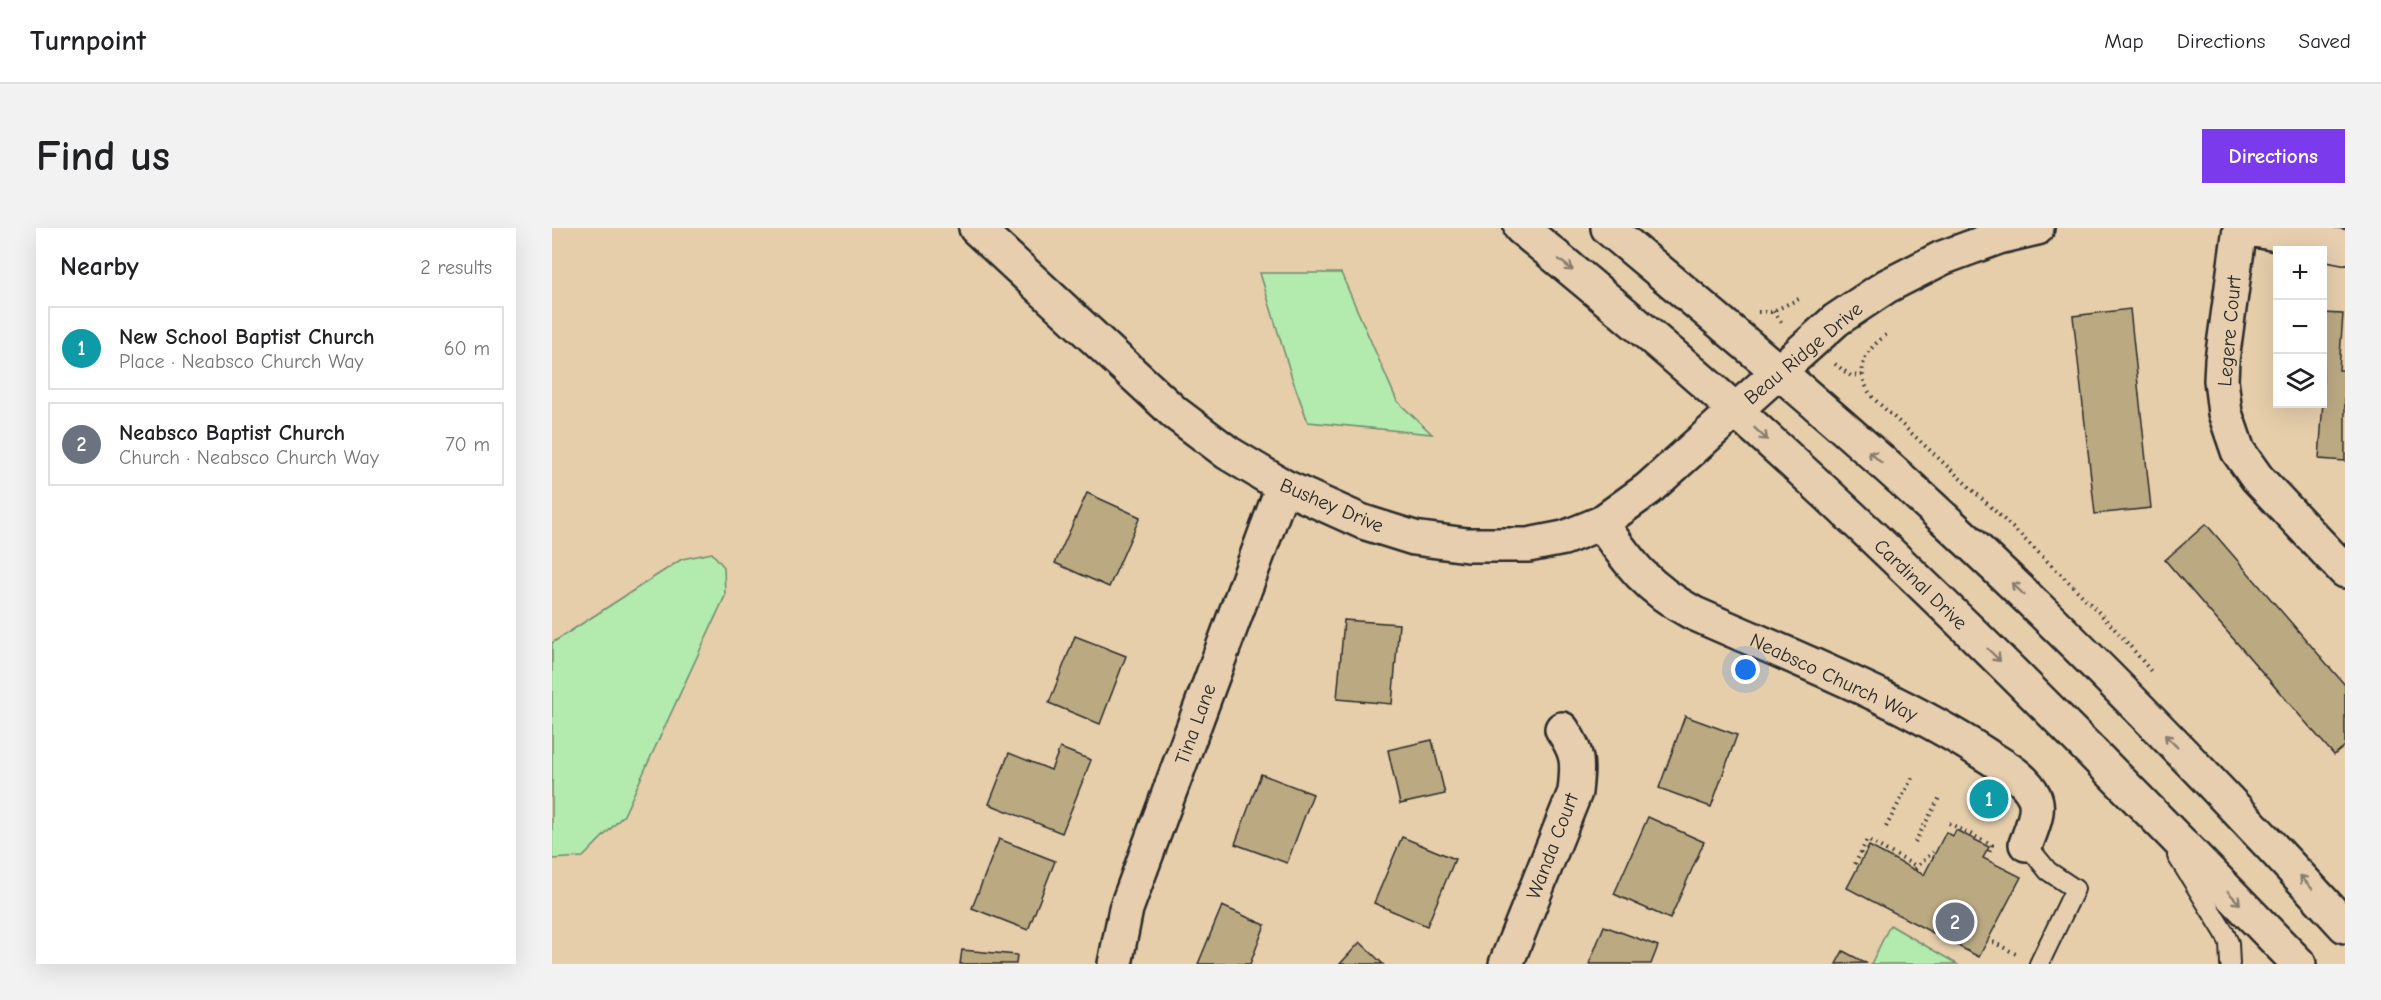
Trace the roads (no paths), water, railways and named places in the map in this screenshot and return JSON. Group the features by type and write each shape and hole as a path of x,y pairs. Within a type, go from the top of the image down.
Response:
{"street":[{"name":"Bushey Drive","path":"976,228 1175,413 1228,453 1283,486 1363,522 1414,538 1467,545 1528,545 1564,538 1601,523 1648,489 1735,410"},
{"name":"Cardinal Drive","path":"1521,228 1622,311 1735,410 2005,665 2299,964"},
{"path":"1608,228 1778,371 1940,514 2093,661 2240,811 2345,926"},
{"name":"Beau Ridge Drive","path":"1735,410 1836,320 1887,286 1942,258 1999,237 2037,228"},
{"name":"Legere Court","path":"2240,228 2222,360 2224,413 2238,451 2257,478 2345,571"},
{"path":"2245,228 2345,247"},
{"name":"Tina Lane","path":"1114,964 1126,909 1283,486"},
{"name":"Neabsco Church Way","path":"1601,523 1633,567 1665,597 1693,613 1893,702 1954,735 2012,772 2028,787 2036,799 2036,812 2026,844"},
{"name":"Wanda Court","path":"1506,964 1575,792 1578,765 1574,746 1562,729"}],"lane":[{"path":"2141,801 2217,917 2229,943 2230,964"},
{"path":"2026,844 2048,870 2075,889 2031,961"}],"place":[{"name":"New School Baptist Church","path":"1989,799"},
{"name":"Neabsco Baptist Church","path":"1955,922"}]}
